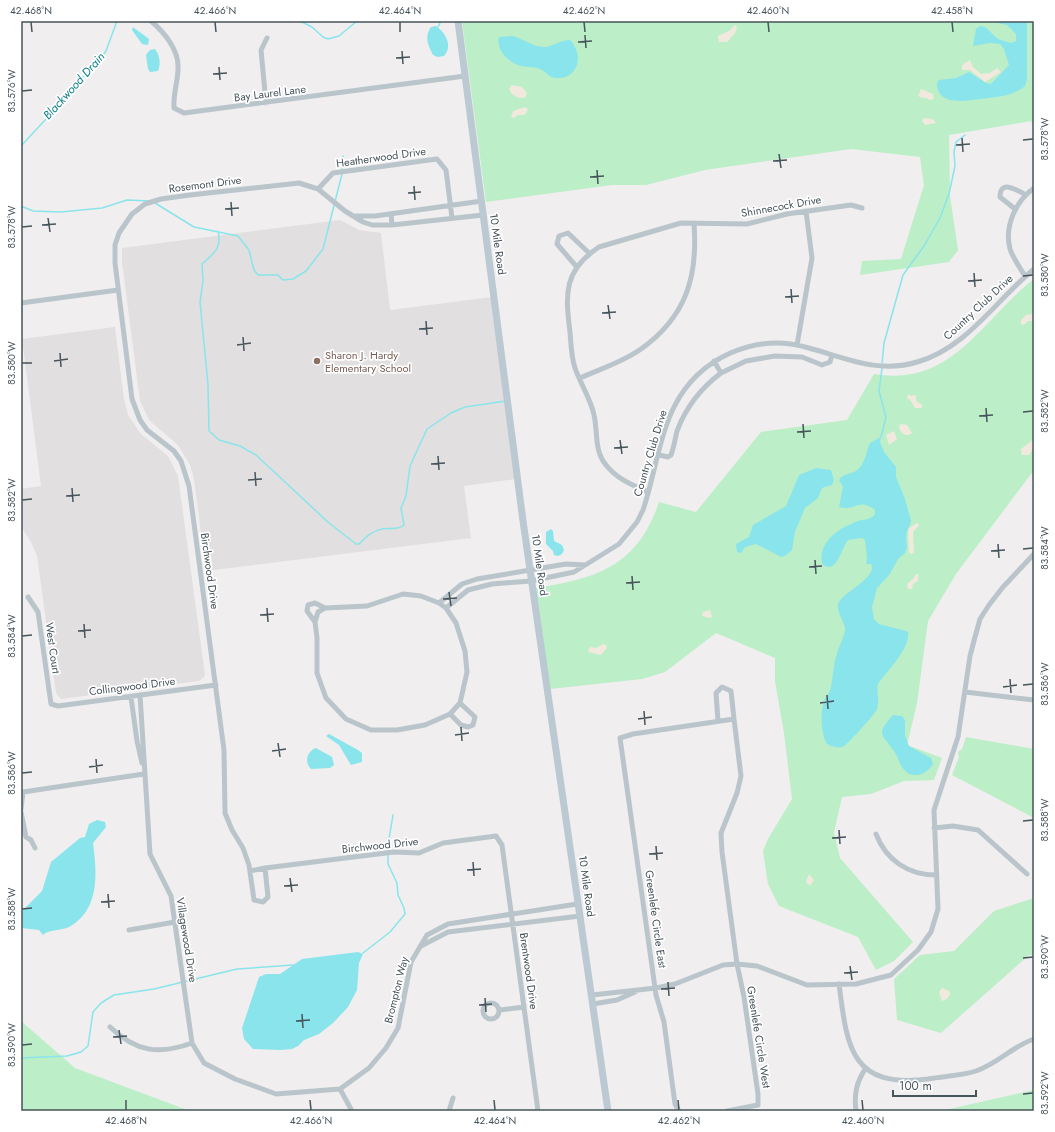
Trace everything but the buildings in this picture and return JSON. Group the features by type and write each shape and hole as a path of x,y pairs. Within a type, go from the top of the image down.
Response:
{"main road":[{"name":"10 Mile Road","path":"458,21 531,581 568,825 608,1111"}],"street":[{"name":"Bay Laurel Lane","path":"151,21 159,28 174,50 178,68 173,95 174,108 184,113 465,76"},
{"path":"266,103 261,50 267,38"},
{"name":"Heatherwood Drive","path":"318,189 333,173 437,159 446,170 452,218"},
{"name":"Rosemont Drive","path":"118,290 114,254 118,234 132,214 145,204 161,199 299,183 318,189 345,211 368,224 392,225 483,215"},
{"path":"1015,209 1000,197 1000,193 1003,188 1007,186 1012,187 1026,195"},
{"path":"1025,276 1010,249 1009,229 1015,209 1026,195 1034,188"},
{"path":"355,216 391,214 482,202"},
{"name":"Shinnecock Drive","path":"648,492 617,477 605,464 598,448 594,415 573,360 566,305 570,280 576,266 589,253 599,247 681,223 694,224 704,222 747,224 806,211 851,205 862,208"},
{"path":"797,345 812,258 806,211"},
{"path":"391,214 392,225"},
{"path":"580,378 640,350 657,336 672,320 684,301 693,277 696,245 694,224"},
{"path":"576,266 557,244 559,236 568,232 589,253"},
{"name":"Country Club Drive","path":"446,608 468,590 492,584 531,581 567,575 592,562 619,544 637,522 648,492 669,421 681,395 700,373 714,361 729,353 757,344 779,343 797,345 859,364 888,367 902,366 931,358 955,344 1034,269"},
{"path":"21,303 118,290"},
{"name":"Birchwood Drive","path":"118,290 132,399 136,410 147,430 174,451 186,472 224,750 226,813 232,830 243,848 250,871 254,900 263,902 268,897 265,868"},
{"path":"659,455 668,457 671,455 681,422 690,403 708,383 736,364 762,357 802,357 822,365 830,362 832,355"},
{"path":"714,361 721,373"},
{"path":"592,995 656,988 674,984 723,965 737,964 757,966 807,985 856,984 891,975 926,942 931,932 938,909 934,810 958,737 970,656 980,619 1003,587 1034,554"},
{"path":"439,602 462,584 477,579 566,564 585,565"},
{"path":"315,622 318,612 325,608 367,606 403,594 421,596 439,602 446,608 456,623 465,651 467,672 460,703 450,714 425,725 397,730 371,730 346,719 326,698 317,673 318,638 315,622 307,611 308,605 316,603 325,608"},
{"name":"West Court","path":"28,597 38,612 51,704"},
{"name":"Collingwood Drive","path":"51,704 58,706 216,685"},
{"path":"718,721 716,693 722,687 731,691 741,776 738,793 722,833 737,964"},
{"path":"965,692 1034,700"},
{"name":"Villagewood Drive","path":"140,695 150,854 171,896 192,1043 204,1063 235,1079 276,1094 340,1089"},
{"name":"Villagewood Drive","path":"131,697 137,741 144,774"},
{"path":"450,714 461,725 468,727 473,725 474,717 460,703"},
{"name":"Greenlefe Circle East","path":"656,988 620,738 633,734 734,719"},
{"path":"21,809 23,792 144,774"},
{"path":"21,812 26,837 31,840 35,848"},
{"path":"934,828 954,826 978,830 1027,874"},
{"path":"876,834 881,847 902,866 918,873 936,875"},
{"name":"Birchwood Drive","path":"250,871 394,852 419,853 443,843 496,836"},
{"name":"Brentwood Drive","path":"496,836 502,845 538,1111"},
{"name":"Brompton Way","path":"340,1089 369,1068 386,1048 398,1028 411,962 427,935 448,924 511,916 578,904"},
{"name":"Brompton Way","path":"420,946 448,932 580,916"},
{"path":"129,930 175,922"},
{"name":"Greenlefe Circle West","path":"727,1111 758,1105 758,1094 746,1012 737,964"},
{"path":"839,984 848,1042 858,1060 866,1068 880,1076 899,1081 964,1074 981,1068 1020,1045 1034,1039"},
{"path":"656,988 656,996 664,1022 675,1104 679,1111"},
{"path":"593,1004 617,1000 638,990"},
{"path":"500,1010 524,1007"},
{"path":"110,1027 124,1040 142,1047 158,1050 175,1049 192,1043"},
{"path":"856,1111 856,1088 866,1068"},
{"path":"340,1089 352,1111"},
{"path":"449,1111 453,1098"}],"shaded area":[{"name":"Sharon J. Hardy Elementary School","path":"340,220 359,230 381,233 390,310 493,297 516,479 464,486 471,538 206,571 194,479 190,465 178,445 149,420 140,401 122,262 122,248"},
{"path":"115,327 124,399 128,415 141,434 168,456 178,476 205,675 199,681 61,699 56,693 37,556 30,540 21,527 21,489 41,486 22,339"}],"green space":[{"path":"462,21 1034,21 1034,128 1031,121 949,135 950,196 958,250 949,262 860,275 862,261 901,259 924,185 920,157 851,149 705,170 646,185 612,185 486,202"},
{"path":"1034,279 1034,470 956,574 928,621 917,703 907,745 942,758 934,780 904,781 871,794 842,797 834,832 840,858 913,942 894,961 876,970 858,937 779,906 768,884 763,851 768,839 792,799 784,733 775,681 775,658 716,633 665,672 642,679 550,689 536,588 596,574 612,566 626,555 639,541 650,524 659,502 696,512 761,432 847,420 874,374 901,375 925,370 945,360 964,347 1015,295"},
{"path":"966,737 1034,749 1034,818 952,775 959,757 958,752 962,749"},
{"path":"1034,898 1034,955 1029,955 941,1033 897,1020 894,979 920,955 954,951 994,911"},
{"path":"21,1021 75,1068 190,1111 21,1111"},
{"path":"1034,1090 1034,1111 945,1111 945,1110"}],"sand":[{"path":"735,25 737,27 735,33 727,42 719,42 718,36 729,31"},
{"path":"970,60 973,67 981,74 990,73 997,68 1001,72 985,82 970,70 962,70 962,65"},
{"path":"512,85 522,87 527,93 526,97 521,98 513,95 509,89"},
{"path":"921,89 933,94 934,99 929,100 918,96"},
{"path":"525,107 528,109 525,115 518,115 514,118 511,117 513,111"},
{"path":"924,118 933,119 936,123 925,125 922,121"},
{"path":"1034,314 1033,321 1028,321 1024,325 1021,324 1021,320 1026,315"},
{"path":"908,394 911,396 916,395 916,401 922,405 922,408 915,408 911,401 907,398"},
{"path":"900,424 907,425 912,433 906,435 902,433 899,428"},
{"path":"894,431 897,439 889,445 886,435"},
{"path":"1034,439 1034,447 1029,455 1022,455 1021,449"},
{"path":"917,523 919,525 913,532 914,553 911,554 909,552 908,529"},
{"path":"916,574 918,574 918,581 913,584 912,589 908,589 907,584"},
{"path":"710,610 712,617 709,618 702,616 703,612"},
{"path":"603,644 606,645 607,648 601,655 588,652 590,647 596,648"},
{"path":"809,874 814,880 810,886 806,882"},
{"path":"942,988 949,991 950,994 947,999 942,1001 939,992"}],"water":[{"path":"988,21 1027,21 1027,79 1025,86 1015,92 997,97 967,101 947,99 938,90 937,83 939,80 956,78 969,72 986,83 991,84 1009,65 1004,49 1000,44 990,43 973,46 976,29 980,26 985,27 998,39 1011,43 1016,41 1016,34 1007,25"},
{"path":"436,26 443,32 448,44 447,52 444,56 438,57 433,55 427,38 431,27"},
{"path":"133,27 149,39 148,45 142,44 132,30"},
{"path":"513,36 533,45 542,47 570,40 577,52 578,58 575,70 565,77 555,78 540,69 521,66 510,61 501,51 499,46 499,37"},
{"path":"155,49 160,60 159,68 158,71 150,72 148,69 146,55 150,50"},
{"path":"881,437 880,442 884,452 896,467 896,477 905,499 911,521 906,535 907,547 905,553 898,559 890,574 877,588 872,607 874,619 879,624 906,631 908,632 908,638 906,645 898,659 878,684 878,702 875,712 847,744 842,747 835,747 826,743 823,733 822,717 824,701 829,693 834,664 845,631 838,606 842,598 865,579 870,574 872,569 871,564 866,564 867,558 865,540 862,538 848,540 838,560 831,566 827,567 822,564 823,549 831,536 844,527 870,518 875,514 875,510 865,505 849,508 839,507 843,487 839,480 842,476 856,471 859,468 863,462 870,443"},
{"path":"816,468 831,470 834,480 832,485 822,488 818,498 805,508 795,532 792,550 785,556 781,557 756,544 745,547 741,553 737,552 736,544 749,537 753,525 786,506 799,475"},
{"path":"551,529 553,531 554,541 562,545 564,550 562,554 558,556 554,555 553,551 546,544 546,532"},
{"path":"893,715 902,716 905,720 905,735 909,746 931,758 933,764 923,774 909,774 901,766 894,751 882,734 884,727"},
{"path":"329,734 362,753 362,762 351,765 339,745 326,736"},
{"path":"316,748 332,757 334,765 330,768 311,769 307,760 310,752"},
{"path":"97,820 105,822 106,827 93,843 95,866 94,890 86,911 79,920 69,927 48,932 43,935 39,930 21,928 21,912 42,891 51,862 80,838 85,837 89,824"},
{"path":"358,952 363,954 359,963 357,990 348,1007 333,1023 319,1034 304,1040 292,1049 280,1050 253,1049 244,1039 242,1028 259,977 266,974 280,974 302,959"}],"waterway":[{"name":"Blackwood Drain","path":"21,146 60,104 68,91 96,65 106,51 117,21"},
{"path":"300,21 312,27 323,37 328,39 339,36 357,21"},
{"path":"438,27 441,21"},
{"path":"882,364 884,343 903,275 924,246 940,218 949,194 955,166 954,152 956,142 965,135"},
{"path":"342,170 343,156"},
{"path":"155,203 194,227 238,236 249,250 254,270 258,275 278,275 283,280 293,279 306,271 323,249 342,174"},
{"path":"21,206 33,211 61,212 102,208 127,200 150,201"},
{"path":"218,231 218,246 202,264 203,281 200,302 208,385 209,431 219,440 240,446 256,455 329,523 356,544 359,544 375,531 385,528 399,528 404,525 401,508 406,496 410,466 427,429 451,413 465,407 506,401"},
{"path":"881,437 886,417 879,391 882,368"},
{"path":"363,953 390,932 405,914 398,895 397,883 388,864 388,845 393,815"},
{"path":"21,1058 67,1056 81,1052 88,1046 93,1012 101,1003 114,995 154,989 237,969 293,965"}],"place":[{"name":"Sharon J. Hardy Elementary School","path":"317,361"}]}
